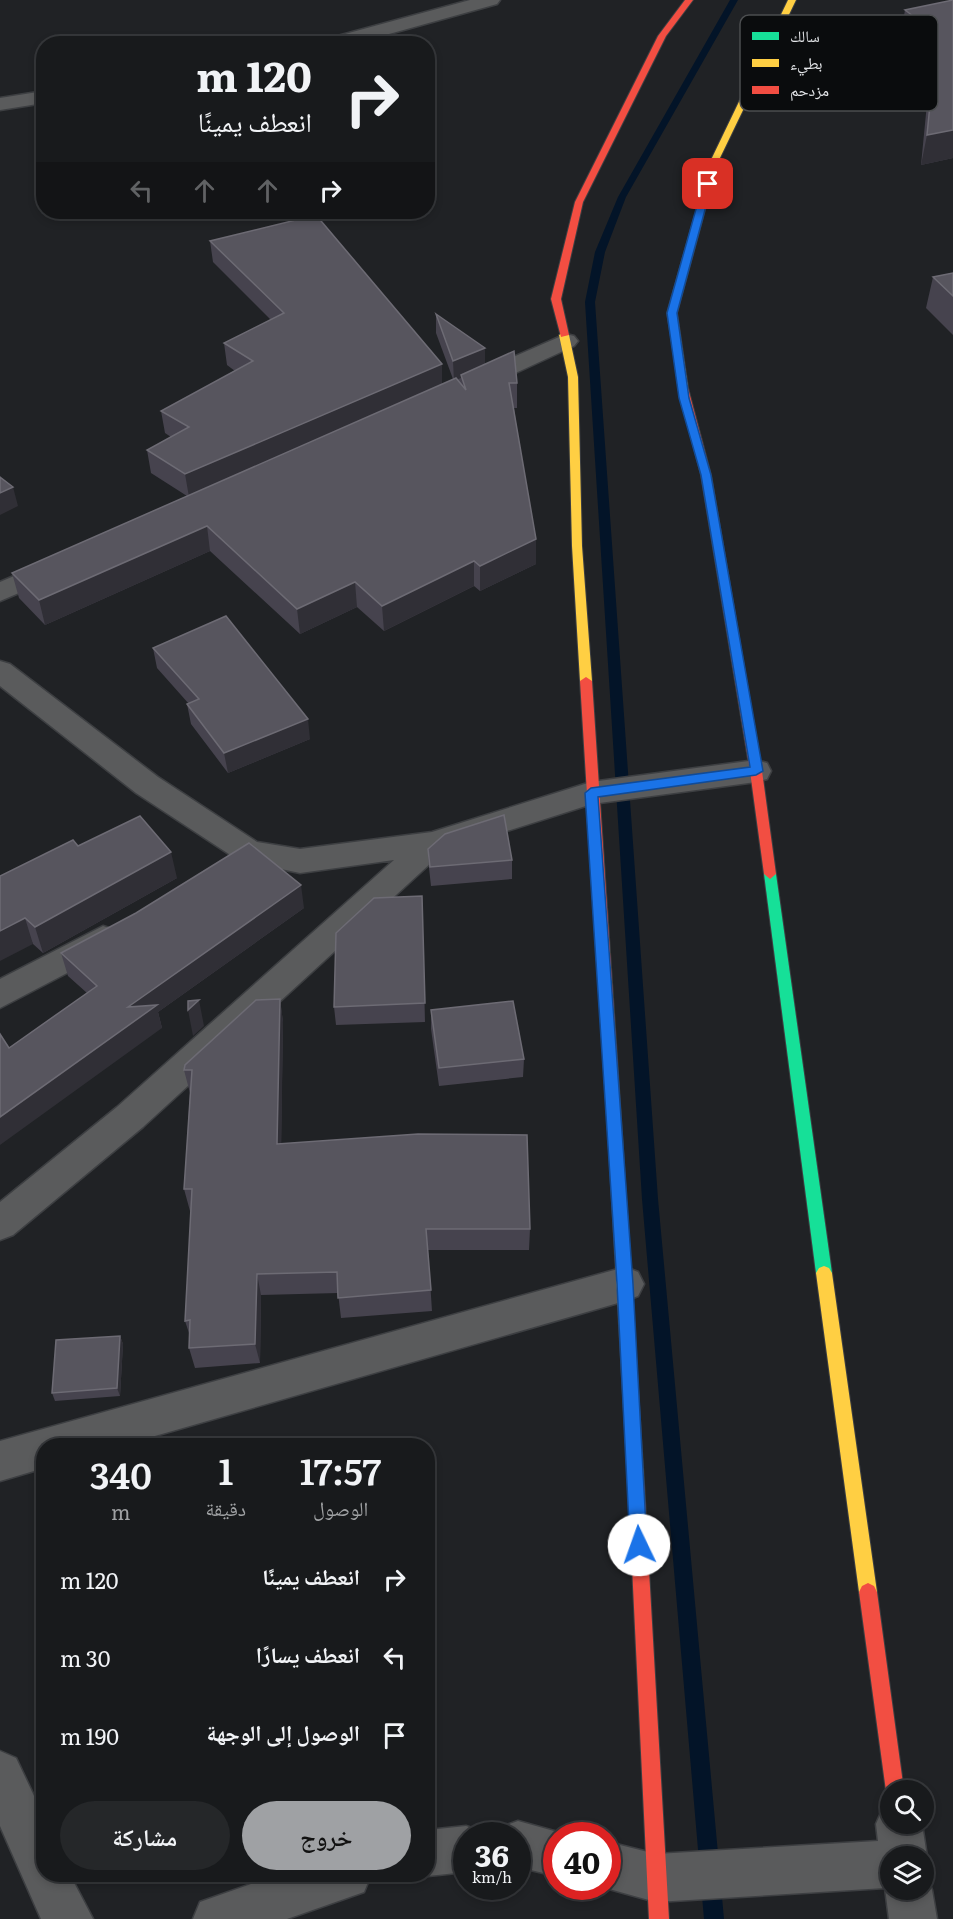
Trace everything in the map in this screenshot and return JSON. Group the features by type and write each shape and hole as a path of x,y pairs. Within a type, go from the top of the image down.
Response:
{"street":[{"path":"359,36 491,0"},
{"path":"658,1898 625,1284 591,793 577,546 573,377 556,299 579,202 662,36 689,0"},
{"path":"785,15 792,0"},
{"path":"0,104 36,98"},
{"path":"740,108 714,162 672,313 684,398 706,475 756,771 894,1780"},
{"path":"449,394 566,341"},
{"path":"0,592 75,559"},
{"path":"0,671 147,785 249,852 300,861 433,843 591,793 756,771"},
{"path":"0,1224 130,1117 433,843"},
{"path":"219,870 249,852"},
{"path":"0,995 129,925"},
{"path":"80,1438 625,1284"},
{"path":"0,1461 36,1450"},
{"path":"0,1774 36,1853"},
{"path":"435,1852 453,1851"},
{"path":"621,1874 658,1898 880,1866"},
{"path":"49,1882 65,1918 69,1919"},
{"path":"217,1919 325,1882"},
{"path":"910,1900 913,1919"}],"building":[{"path":"953,0 953,130 927,135 929,111 938,111 938,15 912,15 905,10"},
{"path":"300,219 319,219 442,364 185,474 147,450 189,427 161,411 253,361 224,343 284,313 210,241"},
{"path":"953,273 953,296 933,277"},
{"path":"436,314 485,348 453,361"},
{"path":"514,351 517,383 509,383 536,539 480,566 474,561 382,606 355,582 297,609 207,526 39,600 12,573 456,378 466,390 461,375"},
{"path":"0,477 13,487 0,493"},
{"path":"226,616 308,719 224,753 187,704 199,699 153,648"},
{"path":"504,815 512,860 430,867 428,849 445,834"},
{"path":"140,816 171,852 35,927 25,918 0,931 0,876 73,840 78,846"},
{"path":"249,843 301,885 128,1007 157,1005 0,1117 0,1034 9,1048 97,986 61,953 136,913"},
{"path":"422,896 425,1003 334,1007 336,933 374,898"},
{"path":"280,999 277,1144 418,1134 527,1135 530,1229 426,1229 431,1290 338,1298 337,1272 257,1274 255,1344 189,1348 190,1320 185,1321 192,1189 184,1189 192,1070 184,1070 185,1065 256,1000"},
{"path":"199,1000 188,1010 188,1001"},
{"path":"513,1001 524,1059 439,1068 431,1010"},
{"path":"120,1336 117,1388 52,1393 56,1340"}],"waterway":[{"path":"714,1919 650,1199 590,302 600,252 622,197 734,0"}],"traffic: fast":[{"path":"770,874 824,1273"}],"traffic: slow":[{"path":"785,15 792,0"},
{"path":"683,388 672,313 714,162 740,108"},
{"path":"564,335 573,377 577,546 586,681"},
{"path":"615,1133 636,1483"},
{"path":"824,1273 868,1592"}],"traffic: jam":[{"path":"564,335 556,299 579,202 662,36 689,0"},
{"path":"683,388 706,475 756,771 770,874"},
{"path":"586,681 615,1133"},
{"path":"636,1483 659,1919"},
{"path":"868,1592 894,1780"}],"route":[{"path":"639,1545 625,1284 591,793 756,771 706,475 684,398 672,313 708,184"}]}
